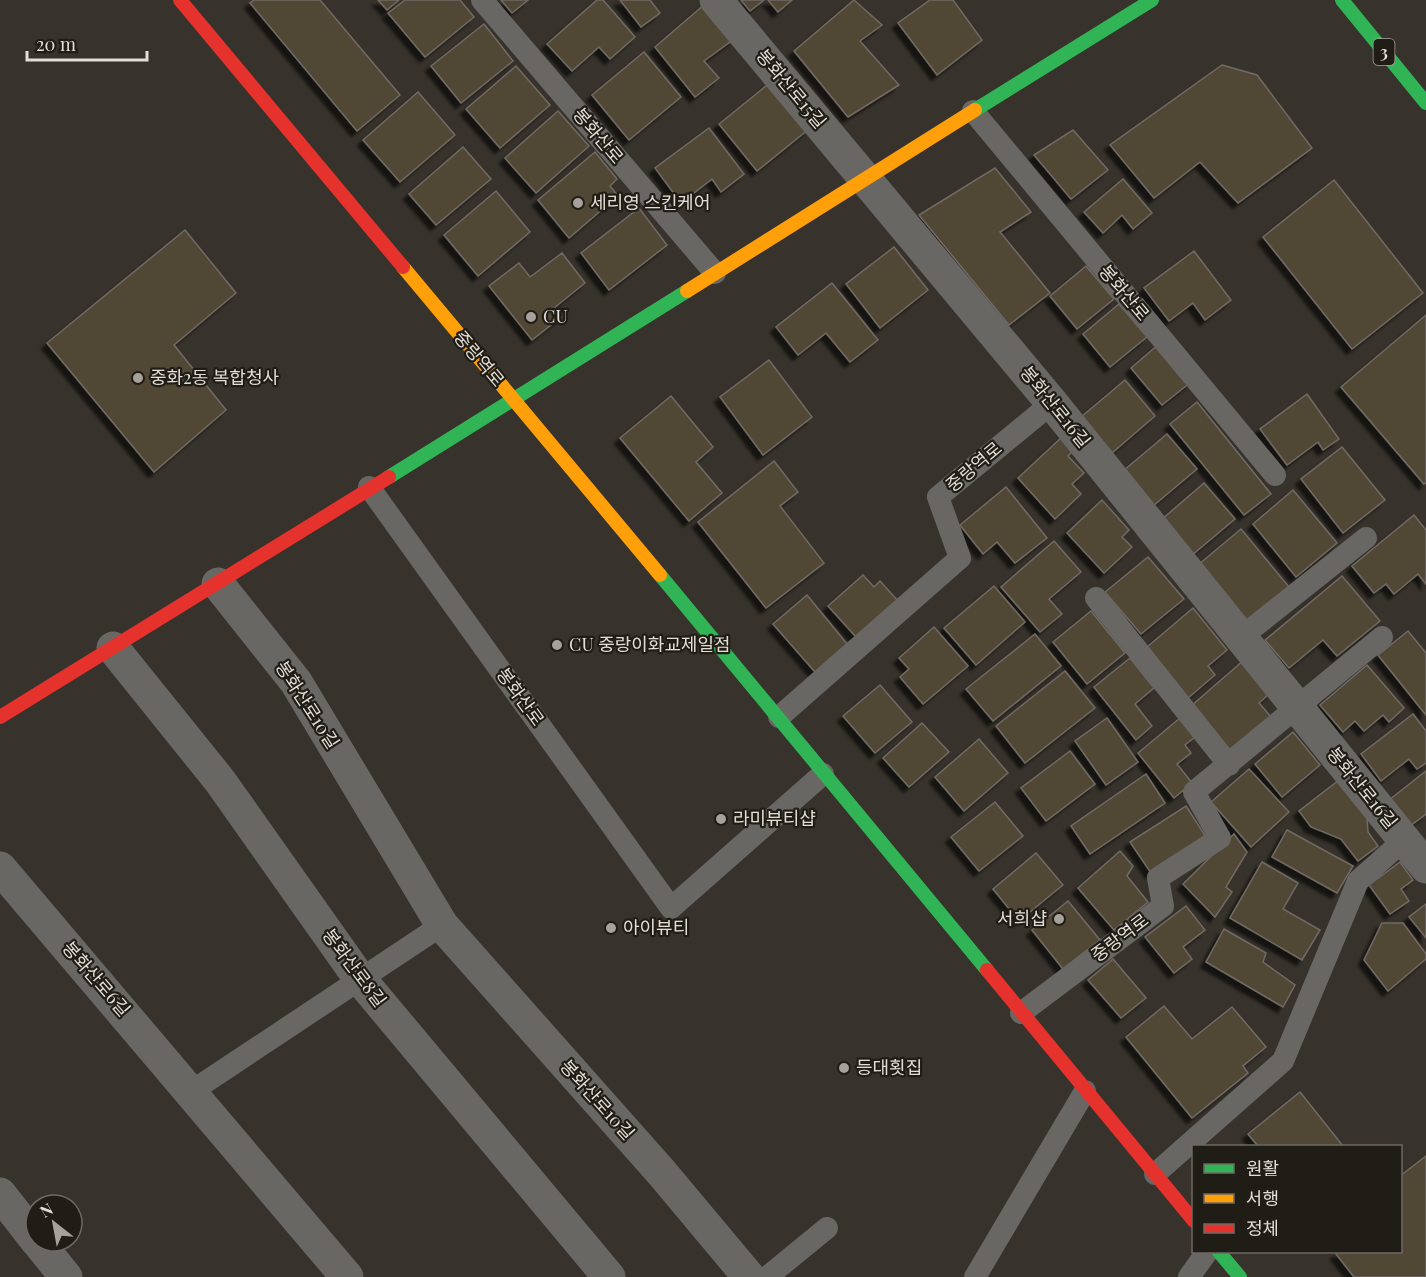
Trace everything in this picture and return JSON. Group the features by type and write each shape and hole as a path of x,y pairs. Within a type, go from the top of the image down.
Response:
{"street":[{"name":"중랑역로","path":"180,0 779,717 823,774 1192,1219"},
{"name":"봉화산로15길","path":"716,0 867,177"},
{"path":"0,717 218,584 369,487 514,401 714,273 1152,0"},
{"name":"3","path":"1342,0 1426,103"},
{"name":"봉화산로16길","path":"867,177 1426,867"},
{"name":"봉화산로10길","path":"218,584 296,682 442,926 662,1173 749,1277"},
{"name":"봉화산로8길","path":"113,648 220,781 360,979 609,1277"},
{"name":"봉화산로6길","path":"0,868 192,1091 347,1277"},
{"path":"0,1194 24,1224"},
{"path":"47,1253 66,1277"},
{"path":"1221,1253 1240,1277"}],"lane":[{"name":"봉화산로","path":"482,0 714,273"},
{"name":"봉화산로","path":"973,111 1275,476"},
{"name":"중랑역로","path":"779,717 960,558 938,497 1052,403"},
{"name":"봉화산로","path":"369,487 671,908 823,774"},
{"path":"1240,638 1366,538"},
{"path":"1096,598 1229,765"},
{"path":"1298,709 1382,637"},
{"name":"중랑역로","path":"1021,1013 1163,906 1158,878 1220,838 1194,792 1298,709"},
{"path":"1155,1174 1283,1061 1358,881 1404,840"},
{"path":"192,1091 442,926"},
{"path":"975,1277 1085,1091"},
{"path":"767,1277 826,1228"},
{"path":"1189,1277 1206,1253"}],"building":[{"path":"254,0 320,0 400,95 357,131 250,3"},
{"path":"378,0 399,0 387,10"},
{"path":"405,0 460,0 474,17 425,57 388,13"},
{"path":"501,0 528,0 512,13"},
{"path":"597,0 603,0 635,37 610,59 599,47 572,71 547,44"},
{"path":"620,0 650,0 660,13 641,27"},
{"path":"741,0 764,0 750,11"},
{"path":"768,0 792,0 778,12"},
{"path":"854,0 882,25 860,41 899,85 848,117 794,51"},
{"path":"930,0 953,0 982,40 937,75 898,23"},
{"path":"705,4 734,39 704,61 719,78 695,97 655,47"},
{"path":"484,24 513,61 461,103 431,66"},
{"path":"644,52 681,97 629,140 592,95"},
{"path":"1222,65 1257,75 1312,148 1238,203 1200,162 1154,198 1110,145"},
{"path":"516,66 550,105 500,148 466,109"},
{"path":"771,82 809,129 757,171 719,124"},
{"path":"418,92 455,135 400,182 363,140"},
{"path":"558,111 589,146 536,193 505,158"},
{"path":"709,128 744,174 721,192 712,179 681,203 655,168"},
{"path":"1073,130 1108,170 1071,199 1034,155"},
{"path":"463,147 491,179 436,225 409,194"},
{"path":"595,152 617,179 610,186 618,196 569,238 538,200"},
{"path":"995,168 1031,212 1000,232 1050,293 1009,325 919,215"},
{"path":"1123,179 1152,213 1133,229 1122,215 1103,233 1084,212"},
{"path":"1334,180 1423,293 1352,349 1263,237"},
{"path":"496,191 530,232 478,276 444,235"},
{"path":"639,208 667,245 609,290 581,253"},
{"name":"중화2동 복합청사","path":"185,230 236,293 174,345 226,410 154,472 47,343"},
{"path":"894,247 928,290 880,328 846,284"},
{"path":"1194,251 1231,300 1205,320 1193,303 1169,321 1144,288"},
{"path":"562,253 585,283 554,308 561,317 532,340 489,286 519,263 530,277"},
{"path":"1086,266 1114,299 1077,329 1050,296"},
{"path":"832,283 878,340 850,362 826,333 798,355 776,327"},
{"path":"1119,304 1147,337 1110,367 1083,334"},
{"path":"1426,315 1426,483 1424,484 1341,387"},
{"path":"1159,344 1191,382 1162,405 1131,368"},
{"path":"769,360 812,417 763,455 720,397"},
{"path":"1125,380 1155,416 1112,453 1081,417"},
{"path":"1307,394 1339,439 1323,450 1318,442 1287,465 1260,429"},
{"path":"671,396 713,447 696,462 722,493 689,521 620,438"},
{"path":"1197,402 1271,494 1244,515 1170,424"},
{"path":"1167,434 1197,469 1153,506 1123,471"},
{"path":"1062,437 1074,450 1068,456 1084,473 1072,484 1081,494 1055,519 1018,478"},
{"path":"1342,447 1385,500 1343,533 1301,479"},
{"path":"774,461 798,492 780,506 824,563 766,608 698,522"},
{"path":"1204,483 1235,519 1191,556 1161,520"},
{"path":"1006,487 1047,538 1015,563 997,542 983,554 960,525"},
{"path":"1293,490 1337,543 1296,577 1253,524"},
{"path":"1102,500 1129,530 1122,537 1132,547 1104,573 1067,533"},
{"path":"1414,515 1426,530 1426,584 1418,574 1394,594 1386,584 1374,593 1352,566"},
{"path":"1241,529 1289,587 1246,623 1198,565"},
{"path":"1054,541 1081,572 1049,599 1062,614 1040,632 1001,587"},
{"path":"1148,557 1184,599 1141,634 1105,592"},
{"path":"863,575 874,587 880,581 898,601 856,637 828,606"},
{"path":"1342,576 1380,621 1337,656 1323,640 1289,668 1265,640"},
{"path":"994,586 1025,622 976,665 944,628"},
{"path":"807,595 847,644 815,672 773,624"},
{"path":"1193,608 1227,650 1208,666 1215,675 1188,698 1147,647"},
{"path":"1091,611 1125,653 1087,684 1053,642"},
{"path":"934,627 968,666 923,704 900,677 909,669 899,658"},
{"path":"1408,631 1426,653 1426,715 1378,655"},
{"path":"1035,634 1061,666 993,721 966,689"},
{"path":"1130,658 1154,688 1135,704 1152,726 1136,740 1094,687"},
{"path":"1244,660 1271,692 1259,703 1272,718 1231,752 1191,706"},
{"path":"1367,665 1404,708 1389,722 1383,715 1364,731 1355,721 1343,732 1320,705"},
{"path":"1065,671 1095,708 1025,763 996,726"},
{"path":"880,685 912,722 875,753 843,716"},
{"path":"1413,714 1426,731 1426,763 1417,769 1409,759 1381,781 1361,754"},
{"path":"1107,718 1138,762 1106,785 1075,741"},
{"path":"1180,718 1195,737 1185,745 1191,753 1177,764 1192,783 1174,798 1138,753"},
{"path":"922,723 949,752 909,787 883,758"},
{"path":"1293,732 1320,765 1282,797 1255,764"},
{"path":"979,739 1008,773 964,811 935,777"},
{"path":"1070,751 1095,784 1046,821 1021,788"},
{"path":"1249,769 1289,812 1251,847 1211,802"},
{"path":"1426,771 1426,814 1410,826 1389,800"},
{"path":"1146,774 1165,803 1090,854 1071,826"},
{"path":"1339,780 1367,817 1368,832 1378,846 1358,861 1341,839 1311,827 1299,811"},
{"path":"995,802 1023,836 979,871 951,837"},
{"path":"1186,806 1206,837 1151,873 1130,842"},
{"path":"1287,830 1353,866 1337,893 1272,857"},
{"path":"1234,834 1247,852 1226,887 1232,892 1215,917 1183,884"},
{"path":"1120,851 1133,866 1127,876 1148,902 1114,930 1078,888"},
{"path":"1036,853 1063,885 1019,921 993,889"},
{"path":"1262,862 1298,883 1283,909 1320,930 1302,960 1230,918"},
{"path":"1400,862 1413,880 1401,889 1409,901 1390,914 1369,885"},
{"path":"1068,901 1100,940 1063,969 1032,930"},
{"path":"1426,904 1426,938 1409,917"},
{"path":"1186,906 1205,930 1183,947 1192,959 1174,973 1145,937"},
{"path":"1382,923 1403,923 1426,954 1426,959 1388,991 1364,960"},
{"path":"1224,929 1266,953 1263,962 1295,985 1283,1007 1206,962"},
{"path":"1113,959 1146,998 1121,1018 1088,980"},
{"path":"1164,1006 1192,1039 1232,1007 1266,1047 1243,1066 1248,1073 1192,1118 1126,1037"},
{"path":"1300,1092 1342,1145 1257,1145 1248,1134"},
{"path":"1426,1156 1426,1277 1354,1277 1336,1254 1402,1253 1402,1174"}],"traffic: fast":[{"path":"975,110 1152,0"},
{"path":"1342,0 1426,103"},
{"path":"389,477 687,291"},
{"path":"660,575 987,970"},
{"path":"1220,1253 1240,1277"}],"traffic: slow":[{"path":"687,291 975,110"},
{"path":"403,267 660,575"}],"traffic: jam":[{"path":"180,0 403,267"},
{"path":"0,717 389,477"},
{"path":"987,970 1192,1219"}],"place":[{"name":"세리영 스킨케어","path":"578,203"},
{"name":"CU","path":"531,317"},
{"name":"중화2동 복합청사","path":"138,378"},
{"name":"CU 중랑이화교제일점","path":"557,645"},
{"name":"라미뷰티샵","path":"721,819"},
{"name":"서희샵","path":"1059,919"},
{"name":"아이뷰티","path":"611,928"},
{"name":"등대횟집","path":"844,1068"}]}
